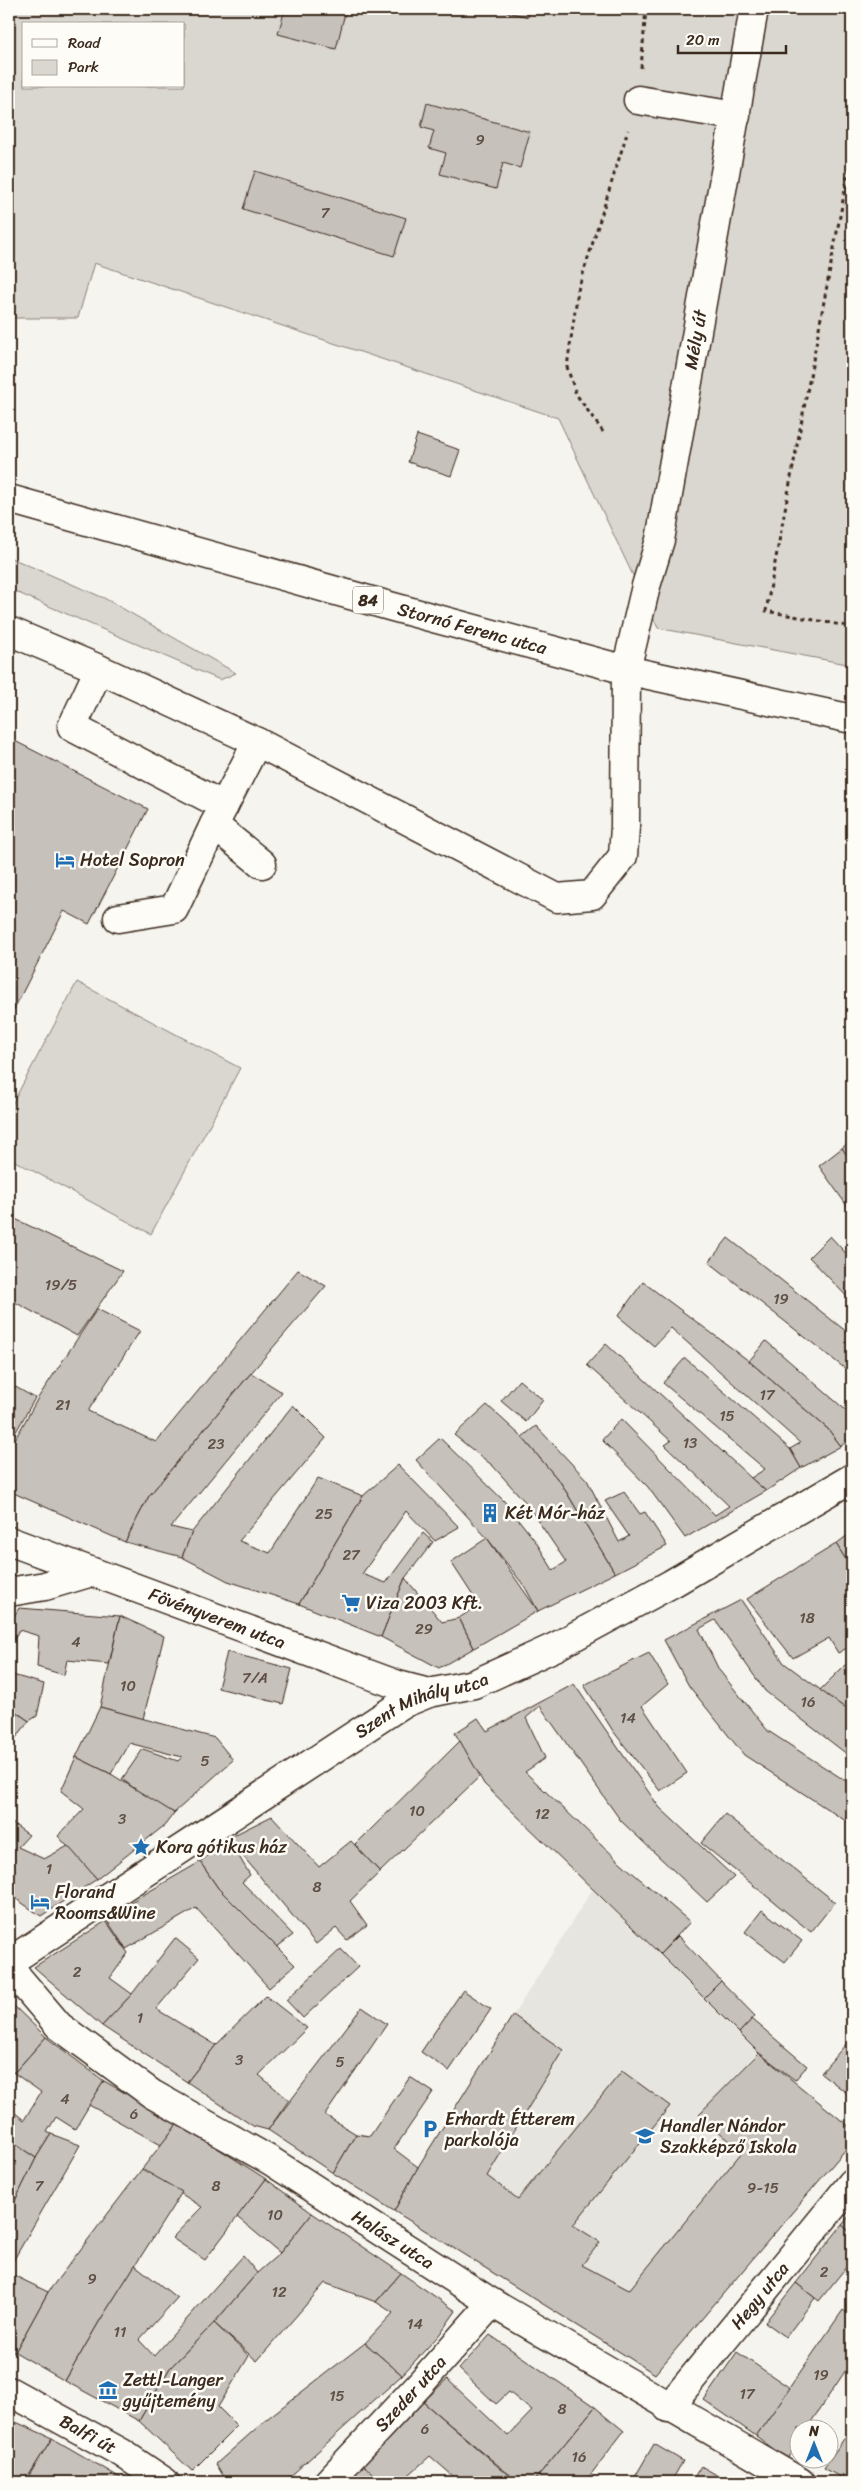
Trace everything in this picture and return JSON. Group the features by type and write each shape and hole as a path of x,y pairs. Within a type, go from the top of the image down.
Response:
{"street":[{"name":"Mély út","path":"257,742 558,898 592,895 623,856 625,827 626,670 646,586 660,540 754,9"},
{"path":"638,100 736,116"},
{"name":"Stornó Ferenc utca","path":"9,499 393,607 626,670 852,719"},
{"path":"9,630 257,742 174,909 118,918"},
{"path":"99,669 72,727 219,816 262,864"},
{"name":"Szent Mihály utca","path":"9,1962 402,1704 429,1692 444,1691 474,1684 555,1647 671,1584 852,1478"},
{"path":"9,1542 18,1554 23,1566 18,1580 9,1587"},
{"name":"Fövényverem utca","path":"9,1542 398,1685 429,1692"},
{"path":"9,1592 45,1586 92,1572"},
{"name":"Halász utca","path":"9,1967 59,2026 152,2094 271,2161 492,2303 668,2408 800,2482"},
{"name":"Hegy utca","path":"668,2408 852,2183"},
{"name":"Szeder utca","path":"328,2482 419,2385 492,2303"},
{"name":"Balfi út","path":"9,2391 122,2453 166,2482"}],"path":[{"path":"603,432 576,394 567,367 578,290 638,100 646,9"},
{"path":"852,152 766,611 852,627"}],"shaded area":[{"name":"Handler Nándor Szakképző Iskola","path":"592,1890 660,1954 759,2053 852,2129 852,2142 655,2374 394,2211 418,2167"}],"green space":[{"path":"9,9 852,9 852,665 658,628 558,418 94,263 78,318 9,318"},
{"path":"9,557 104,598 236,673 220,680 9,589"},
{"path":"77,982 240,1068 151,1234 9,1158 9,1110"}],"building":[{"path":"285,9 346,9 336,49 278,34"},
{"path":"495,9 530,9 528,17"},
{"path":"427,103 530,132 520,168 503,163 496,189 440,174 446,153 429,148 434,131 421,127"},
{"path":"255,171 406,218 394,256 243,209"},
{"path":"417,435 460,450 451,476 408,462"},
{"name":"Hotel Sopron","path":"9,738 148,809 89,924 64,911 9,1019"},
{"path":"852,1140 852,1163 842,1148"},
{"path":"842,1148 852,1163 852,1213 819,1166"},
{"path":"9,1216 123,1271 77,1336 9,1299"},
{"path":"830,1236 852,1260 852,1302 809,1257"},
{"path":"728,1238 852,1336 852,1374 709,1262"},
{"path":"298,1270 326,1286 149,1496 125,1542 9,1491 9,1450 38,1398 97,1309 140,1331 88,1411 156,1442"},
{"path":"643,1282 749,1361 828,1429 841,1446 801,1468 790,1449 800,1443 671,1328 654,1346 618,1316"},
{"path":"766,1341 852,1417 852,1437 841,1446 828,1429 749,1361"},
{"path":"606,1344 766,1491 685,1538 648,1487 602,1440 621,1419 715,1515 729,1506 665,1445 671,1441 587,1365"},
{"path":"685,1358 790,1449 801,1468 766,1491 751,1478 765,1469 663,1383"},
{"path":"251,1373 282,1392 171,1527 192,1532 182,1557 125,1542 149,1496"},
{"path":"519,1380 543,1400 526,1422 501,1401"},
{"path":"12,1385 35,1398 9,1444 9,1392"},
{"path":"293,1405 326,1438 239,1541 270,1553 318,1478 363,1496 299,1604 228,1581 182,1557 192,1532"},
{"name":"Két Mór-ház","path":"487,1405 522,1437 561,1483 615,1573 538,1611 525,1587 487,1538 416,1460 440,1438 504,1501 536,1542 553,1570 566,1562 526,1503 493,1466 454,1435"},
{"path":"536,1426 587,1480 619,1542 629,1536 605,1501 624,1492 640,1514 645,1512 667,1546 615,1573 561,1483 522,1437"},
{"path":"398,1465 459,1527 435,1541 406,1511 362,1574 386,1583 423,1533 433,1542 405,1578 381,1637 299,1604 363,1496"},
{"path":"852,1532 852,1569 836,1544"},
{"path":"487,1538 538,1611 474,1648 459,1618 479,1605 451,1562"},
{"path":"836,1544 852,1569 852,1645 838,1653 829,1638 793,1658 747,1599"},
{"path":"405,1578 442,1622 459,1618 474,1648 439,1668 381,1637"},
{"path":"741,1600 784,1663 852,1713 852,1758 765,1691 715,1620 699,1629 719,1670 768,1731 852,1785 852,1825 744,1755 689,1686 664,1640"},
{"path":"19,1608 120,1616 109,1664 67,1660 64,1675 37,1667 39,1636 19,1630 9,1649 9,1624"},
{"path":"120,1616 164,1636 143,1719 100,1707"},
{"path":"227,1652 292,1669 283,1704 218,1688"},
{"path":"649,1653 668,1684 642,1706 687,1773 660,1791 613,1731 584,1685"},
{"path":"847,1663 852,1667 852,1713 820,1690"},
{"path":"9,1674 44,1684 37,1716 29,1721 9,1707"},
{"path":"574,1684 659,1807 734,1877 707,1902 621,1821 540,1706 526,1718 545,1758 525,1772 620,1862 690,1922 660,1954 484,1784 455,1733 478,1718 487,1731"},
{"path":"9,1707 29,1721 9,1747"},
{"path":"100,1707 215,1738 233,1760 174,1813 148,1799 122,1779 143,1749 178,1761 182,1757 129,1743 111,1774 76,1757"},
{"path":"460,1741 480,1776 380,1872 355,1845"},
{"path":"76,1757 111,1774 174,1813 165,1825 97,1879 58,1836 84,1809 61,1791"},
{"path":"725,1814 835,1902 811,1932 701,1843"},
{"path":"272,1816 319,1867 351,1841 380,1872 350,1901 367,1925 347,1940 336,1928 316,1944 228,1838"},
{"path":"9,1821 29,1835 18,1847 44,1859 68,1846 97,1879 41,1916 9,1894"},
{"path":"228,1838 250,1875 242,1882 293,1935 277,1947 218,1888 200,1862"},
{"path":"200,1862 218,1888 295,1965 269,1988 196,1908 126,1949 105,1917"},
{"path":"762,1910 802,1941 785,1962 745,1932"},
{"path":"106,1921 128,1953 110,1978 132,1994 102,2026 34,1967"},
{"path":"678,1936 721,1981 704,1998 660,1954"},
{"path":"175,1938 199,1958 156,2009 216,2045 187,2082 102,2026 132,1994"},
{"path":"341,1949 358,1967 303,2018 286,2000"},
{"path":"721,1981 755,2016 739,2033 704,1998"},
{"path":"463,1990 491,2009 449,2071 421,2052"},
{"path":"266,1996 307,2028 259,2075 289,2100 268,2130 253,2126 187,2082 216,2045"},
{"path":"9,2001 46,2037 14,2073 9,2068"},
{"path":"362,2007 387,2024 325,2115 356,2134 333,2173 268,2130"},
{"path":"513,2015 563,2050 487,2176 518,2199 622,2071 670,2106 573,2225 600,2242 582,2265 629,2290 742,2152 699,2114 759,2053 852,2129 852,2142 655,2374 394,2211 418,2167"},
{"path":"752,2019 807,2066 795,2080 759,2053 739,2033"},
{"path":"46,2037 104,2081 75,2129 56,2117 47,2132 51,2134 36,2158 9,2140 9,2108 24,2120 41,2092 14,2073"},
{"path":"852,2037 852,2097 821,2073"},
{"path":"410,2077 433,2092 394,2149 418,2167 394,2211 333,2173 356,2134 370,2136"},
{"path":"104,2081 178,2123 161,2145 89,2105"},
{"path":"178,2123 266,2179 205,2260 172,2238 202,2207 142,2169"},
{"path":"51,2134 80,2145 9,2268 9,2213 36,2158"},
{"path":"9,2140 36,2158 9,2213"},
{"path":"142,2169 182,2192 99,2322 65,2381 15,2352 48,2292"},
{"path":"266,2179 312,2213 280,2253 237,2217"},
{"path":"312,2213 401,2273 376,2302 325,2283 257,2361 214,2323 257,2273 280,2253"},
{"path":"852,2213 852,2234 842,2225"},
{"path":"842,2225 852,2234 852,2260 819,2301 796,2283"},
{"path":"243,2256 257,2273 214,2323 170,2368 139,2421 65,2381 135,2265 177,2298 139,2340 154,2356"},
{"path":"9,2273 48,2292 15,2352 9,2349"},
{"path":"401,2273 456,2311 439,2335 402,2375 365,2343 393,2313 376,2302"},
{"path":"796,2283 815,2298 786,2337 765,2322"},
{"path":"843,2310 852,2317 852,2361 814,2418 788,2418 787,2459 756,2436"},
{"path":"214,2323 249,2356 218,2407 237,2426 192,2471 139,2421 170,2368"},
{"path":"490,2335 595,2407 533,2482 518,2482 423,2402 447,2379 508,2436 532,2411 509,2392 496,2404 459,2369"},
{"path":"365,2343 402,2375 284,2482 227,2482 216,2464 268,2418"},
{"path":"737,2352 790,2388 756,2436 704,2400"},
{"path":"423,2402 517,2482 460,2482 430,2456 401,2482 382,2482 362,2464"},
{"path":"595,2407 624,2431 585,2482 533,2482"},
{"path":"9,2419 52,2438 25,2482 9,2482"},
{"path":"852,2427 852,2482 824,2468 838,2468 838,2448"},
{"path":"52,2438 119,2477 127,2482 25,2482"},
{"path":"654,2444 683,2461 671,2482 632,2482"},
{"path":"362,2464 382,2482 340,2482"},
{"path":"701,2466 729,2482 691,2482"}],"place":[{"name":"Hotel Sopron","path":"65,860"},
{"name":"Két Mór-ház","path":"490,1513"},
{"name":"Viza 2003 Kft.","path":"351,1603"},
{"name":"Kora gótikus ház","path":"141,1847"},
{"name":"Florand Rooms&Wine","path":"40,1902"},
{"name":"Erhardt Étterem parkolója","path":"430,2129"},
{"name":"Handler Nándor Szakképző Iskola","path":"645,2136"},
{"name":"Zettl-Langer gyűjtemény","path":"108,2390"}]}
